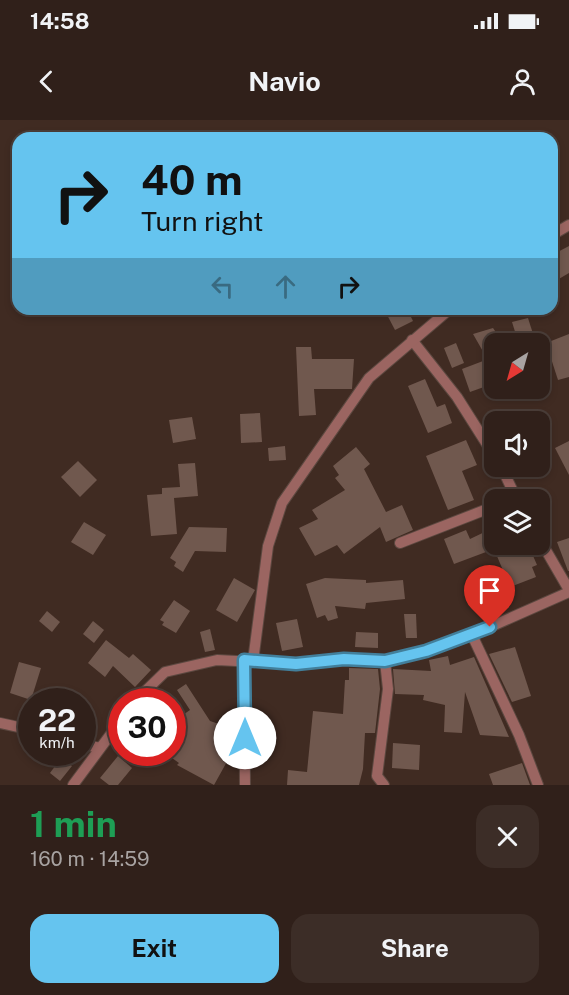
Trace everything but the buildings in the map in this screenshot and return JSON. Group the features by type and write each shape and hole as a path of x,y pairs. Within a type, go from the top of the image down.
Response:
{"street":[{"path":"245,785 249,661 268,546 282,503 369,378 443,315"},
{"path":"412,340 457,397 484,440"},
{"path":"400,543 484,510"},
{"path":"148,688 165,672 217,660 296,664 344,659 385,661 426,651 472,635 569,591 549,555"},
{"path":"472,635 519,735 538,785"},
{"path":"384,785 377,776 388,689 385,661"},
{"path":"0,723 18,727"},
{"path":"73,785 108,737"},
{"path":"96,747 100,748"}],"route":[{"path":"245,738 244,660 296,664 344,659 385,661 426,651 490,627"}]}
